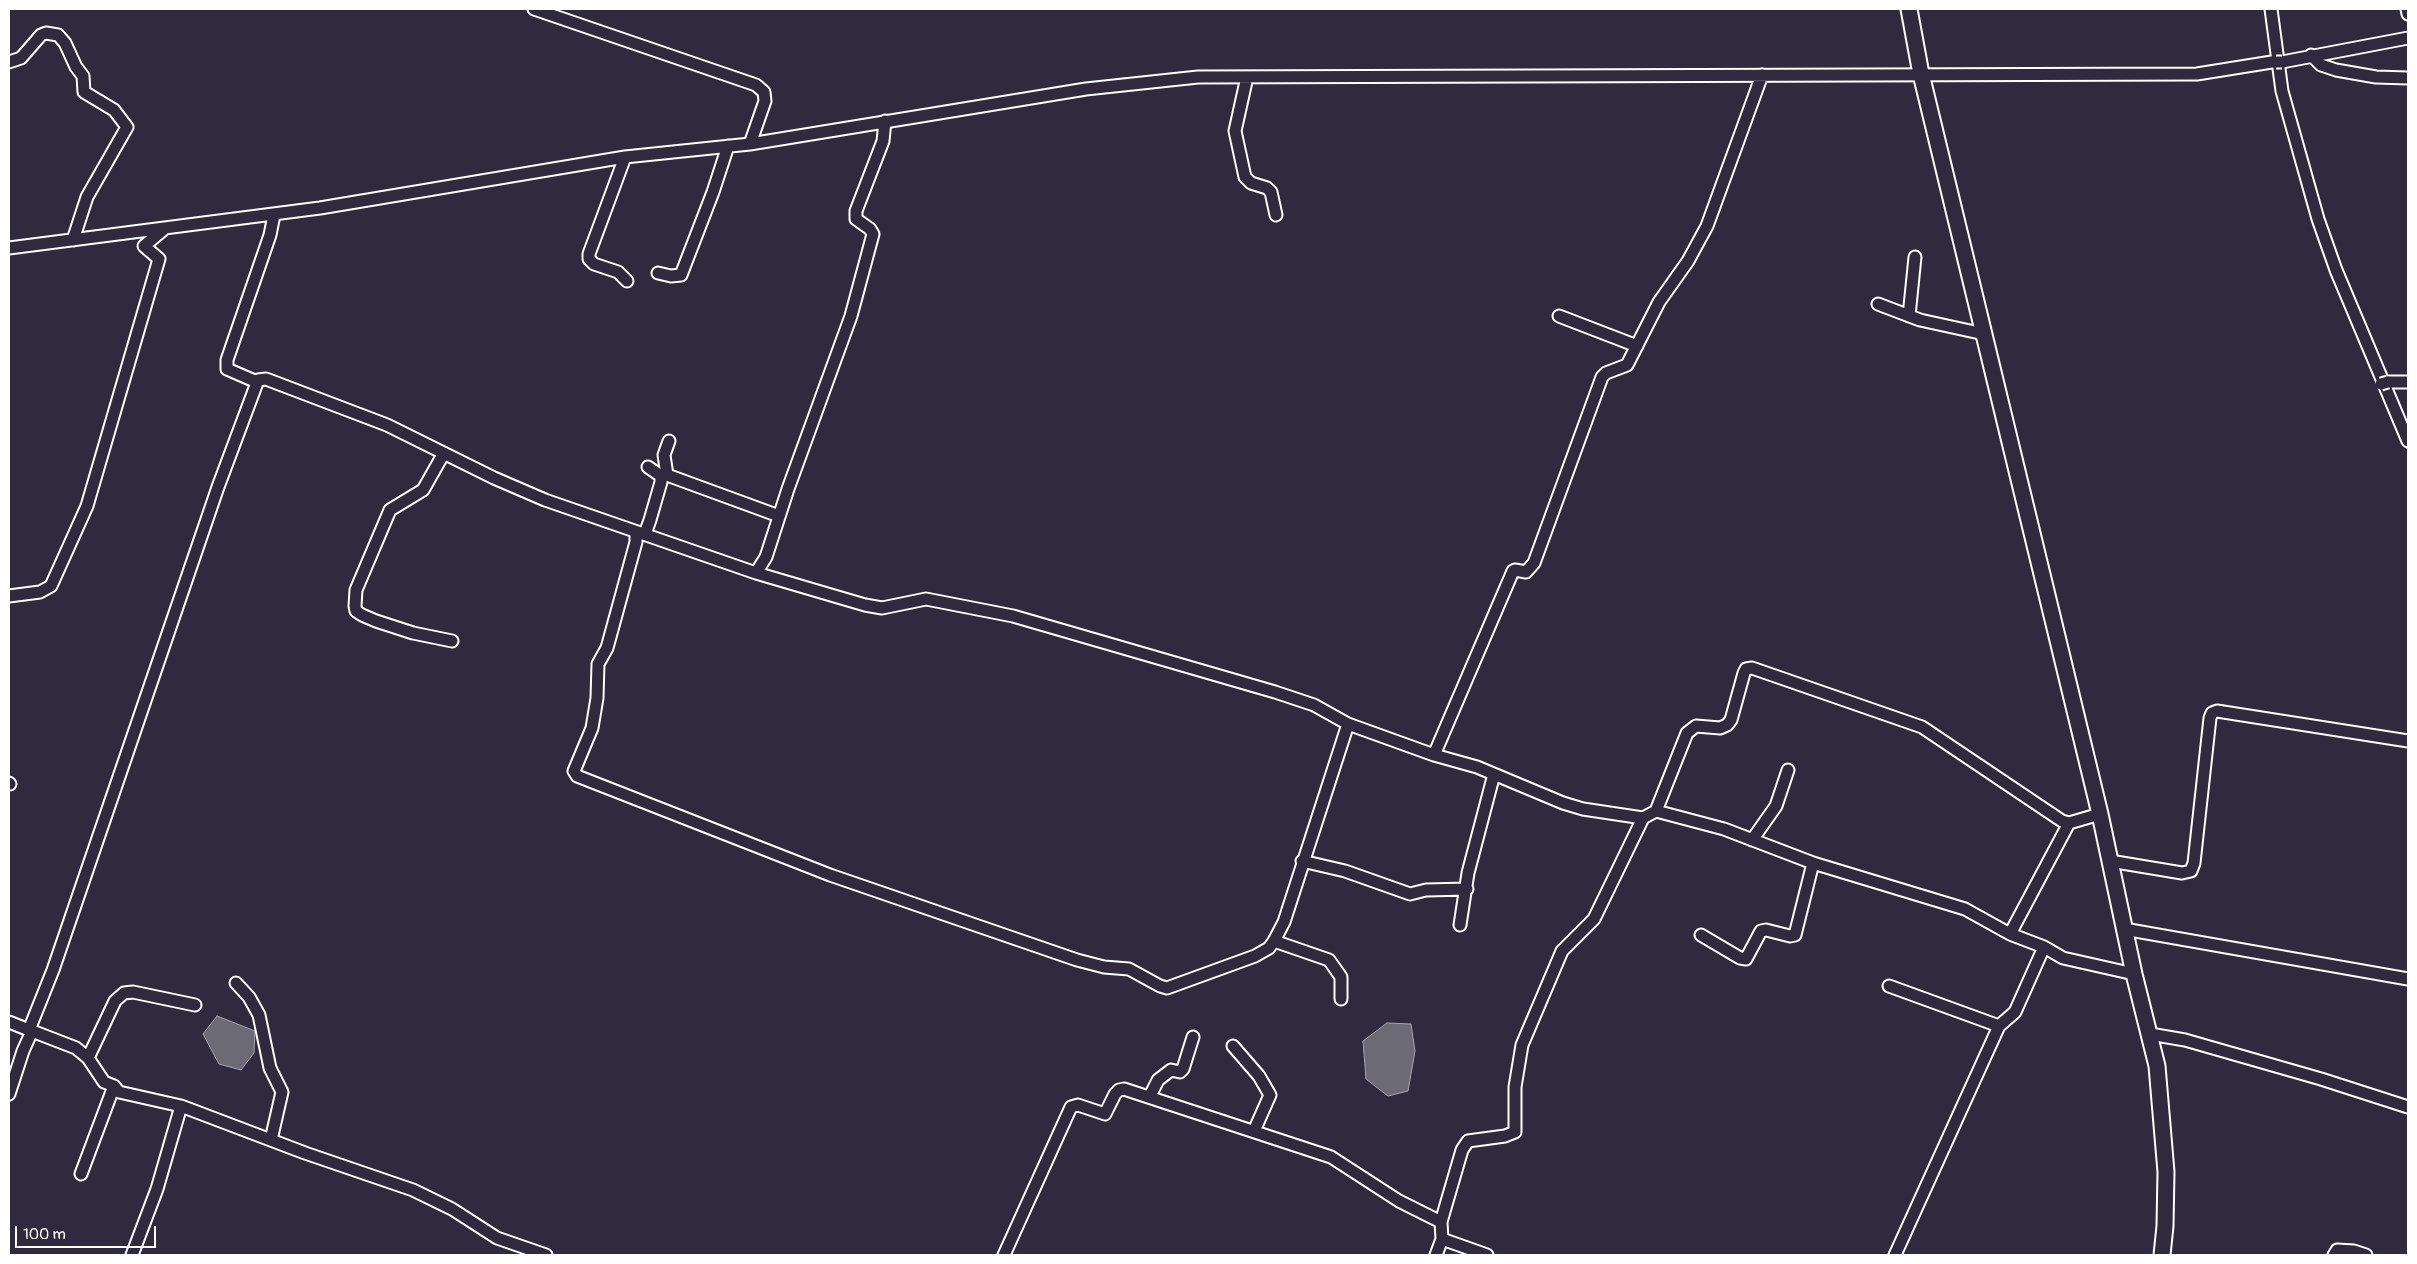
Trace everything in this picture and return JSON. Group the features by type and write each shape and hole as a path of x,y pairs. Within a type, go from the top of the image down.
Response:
{"street":[{"path":"534,9 756,85 764,92 765,101 750,144"},
{"path":"1909,9 1921,74 2100,814 2134,974 2157,1066 2166,1172 2165,1226 2162,1255"},
{"path":"2271,9 2282,91 2318,219 2408,441"},
{"path":"2407,9 2408,14"},
{"path":"9,62 21,58 41,35 46,33 58,35 65,43 76,67 83,76 84,92 114,110 127,128 87,197 73,240"},
{"path":"9,248 274,215 626,157 750,144 1086,89 1198,77 2197,74 2279,62 2408,38"},
{"path":"2311,55 2321,65 2336,70 2376,77 2408,78"},
{"path":"1434,755 1513,572 1515,570 1526,572 1534,563 1602,377 1606,373 1627,365 1659,302 1688,261 1707,226 1762,75"},
{"path":"1247,77 1235,131 1245,176 1251,183 1267,188 1271,192 1276,215"},
{"path":"756,573 766,557 850,316 873,232 858,222 856,214 883,140 885,121"},
{"path":"658,273 671,276 681,275 714,192 728,146"},
{"path":"626,157 589,254 594,264 618,272 627,281"},
{"path":"257,382 228,368 227,360 270,235 274,215"},
{"path":"9,596 40,592 50,586 87,506 159,259 144,246 164,229"},
{"path":"1908,316 1915,257"},
{"path":"1878,304 1908,316 1984,334"},
{"path":"1560,316 1637,346"},
{"path":"9,1094 218,487 257,382 260,379 266,379 387,425 545,500 756,573 865,605 882,608 926,599 1013,616 1275,692 1314,705 1348,724 1494,774 1563,803 1642,818 1656,812 1724,829 1813,864 1965,909 2010,934 2044,947 2063,958 2134,974"},
{"path":"2384,384 2408,382"},
{"path":"669,441 664,455 667,475 779,516"},
{"path":"444,453 423,490 390,510 356,590 355,606 356,611 376,621 413,633 452,641"},
{"path":"648,467 661,476 661,482 646,530 640,532 636,542 607,648 598,664 597,698 592,728 574,771 577,776 830,875 1076,960 1129,969 1167,988 1255,956 1269,948 1274,941 1284,922 1302,861 1348,724"},
{"path":"1656,812 1687,733 1696,726 1720,728 1727,725 1731,720 1744,673 1746,669 1752,668 1922,727 2062,821 2069,823 2100,814"},
{"path":"2110,861 2182,873 2191,871 2210,718 2212,713 2216,711 2408,741"},
{"path":"1752,840 1776,806 1788,770"},
{"path":"1460,925 1468,873 1494,774"},
{"path":"1436,1255 1442,1239 1441,1222 1465,1144 1475,1140 1511,1135 1514,1132 1515,1087 1522,1045 1562,951 1594,919 1642,818"},
{"path":"2010,934 2069,823"},
{"path":"1302,861 1345,871 1406,893 1414,894 1426,890 1467,888"},
{"path":"1701,935 1740,958 1746,959 1761,931 1766,930 1790,936 1795,935 1813,864"},
{"path":"2124,929 2408,979"},
{"path":"1274,941 1329,960 1341,977 1341,999"},
{"path":"1895,1255 1999,1026 2015,1012 2044,947"},
{"path":"236,983 250,997 259,1015 270,1068 282,1092 271,1140"},
{"path":"1890,986 1999,1026"},
{"path":"88,1058 115,1001 124,993 133,992 195,1006"},
{"path":"9,1022 76,1048 88,1058 104,1082 114,1086 119,1092 181,1106 413,1190 440,1202 497,1238 546,1255"},
{"path":"2150,1034 2185,1040 2322,1079 2408,1107"},
{"path":"1150,1096 1158,1080 1171,1070 1180,1072 1183,1069 1192,1037"},
{"path":"1234,1046 1259,1076 1270,1095 1254,1131"},
{"path":"81,1174 114,1086"},
{"path":"1004,1255 1071,1107 1078,1105 1104,1114 1119,1090 1150,1096 1331,1156 1399,1201 1441,1222"},
{"path":"132,1255 157,1189 181,1106"},
{"path":"1442,1239 1487,1255"},
{"path":"2334,1255 2337,1250 2354,1251 2366,1255"}],"shaded area":[{"path":"217,1016 255,1031 254,1053 241,1070 219,1064 203,1034"},
{"path":"1387,1023 1411,1024 1415,1051 1408,1091 1388,1096 1366,1079 1363,1041"}]}
